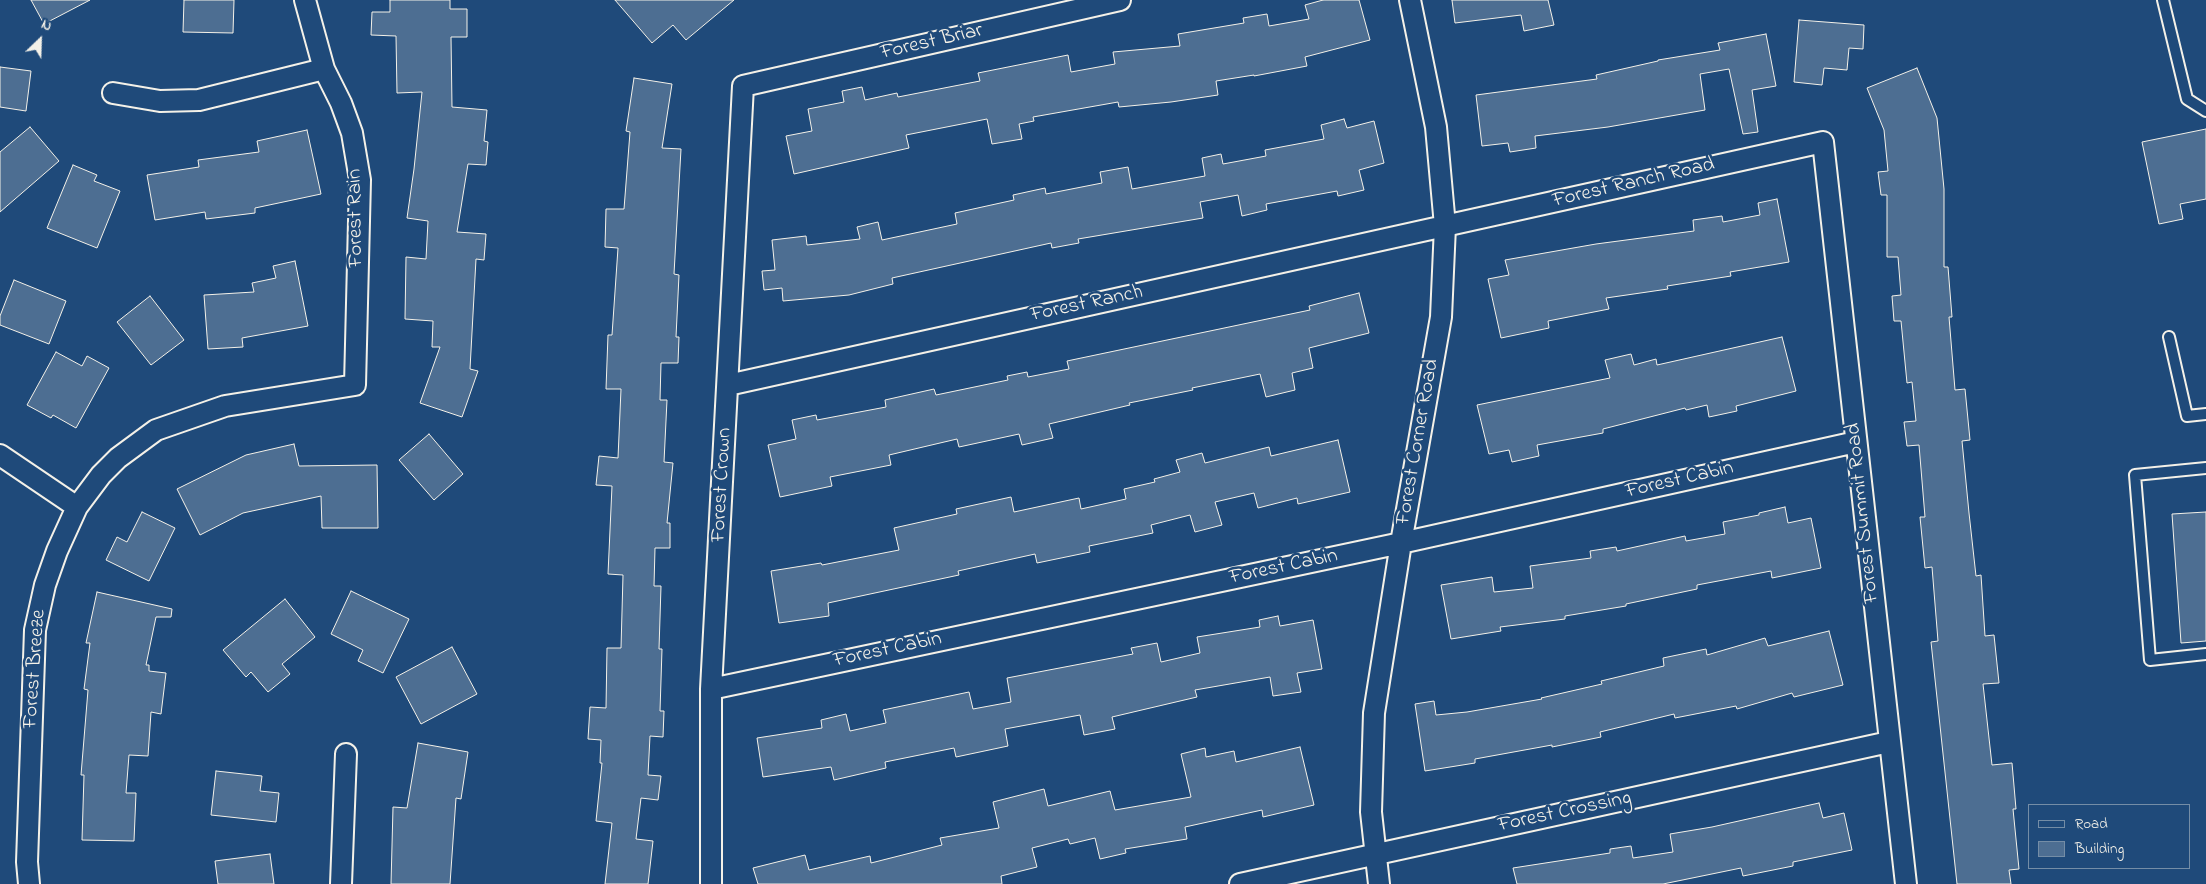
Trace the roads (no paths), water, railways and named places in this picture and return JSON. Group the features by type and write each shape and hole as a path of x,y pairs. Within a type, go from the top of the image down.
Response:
{"street":[{"name":"Forest Rain","path":"304,0 324,69 341,102 352,133 360,180 355,385"},
{"name":"Forest Briar","path":"743,86 1120,0"},
{"name":"Forest Corner Road","path":"1379,884 1371,812 1374,713 1401,543 1441,316 1445,226 1436,127 1410,0"},
{"path":"112,93 160,101 198,100 324,69"},
{"name":"Forest Crown","path":"711,884 711,688 743,86"},
{"name":"Forest Ranch Road","path":"1445,226 1823,142"},
{"name":"Forest Summit Road","path":"1823,142 1906,884"},
{"name":"Forest Ranch","path":"728,385 1445,226"},
{"name":"Forest Breeze","path":"29,884 27,862 35,630 44,585 77,507 101,475 118,458 156,430 225,406 355,385"},
{"name":"Forest Cabin","path":"711,688 1401,543 1856,442"},
{"path":"0,455 77,507"},
{"name":"Forest Crossing","path":"1240,884 1889,742"},
{"path":"341,884 346,754"}],"lane":[{"path":"2163,0 2187,99 2206,111"},
{"path":"2169,337 2187,416 2206,414"},
{"path":"2206,468 2135,475 2150,660 2206,654"}]}
